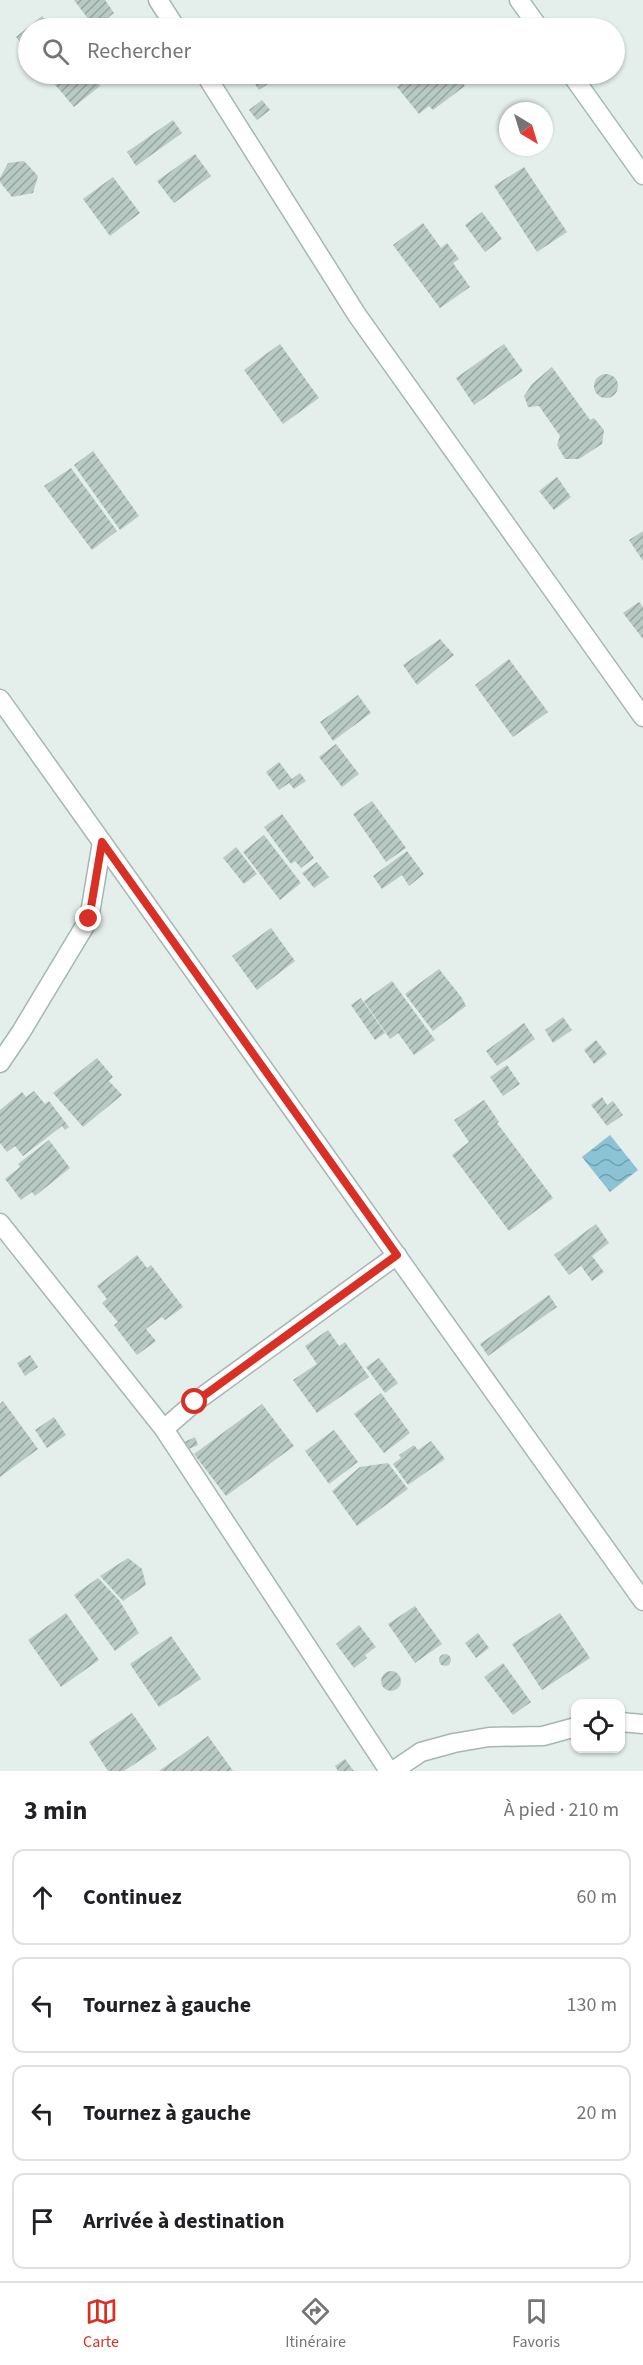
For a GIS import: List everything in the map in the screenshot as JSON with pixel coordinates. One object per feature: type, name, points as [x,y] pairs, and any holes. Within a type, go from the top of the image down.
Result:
[{"type":"street","points":[[158,0],[170,18]]},
{"type":"street","points":[[519,0],[532,18]]},
{"type":"street","points":[[211,84],[357,315],[643,717]]},
{"type":"street","points":[[578,84],[643,175]]},
{"type":"street","points":[[0,699],[643,1601]]},
{"type":"street","points":[[0,1063],[89,919],[102,842]]},
{"type":"street","points":[[0,1223],[164,1429],[391,1771],[421,1752],[454,1743],[489,1737],[543,1736],[571,1728]]},
{"type":"street","points":[[164,1429],[195,1402],[397,1255]]},
{"type":"street","points":[[625,1722],[643,1724]]},
{"type":"water","points":[[610,1135],[638,1170],[610,1192],[582,1157]]},
{"type":"building","points":[[74,0],[105,0],[114,13],[108,18],[88,18]]},
{"type":"building","points":[[54,84],[98,84],[100,86],[74,107]]},
{"type":"building","points":[[255,84],[268,84],[259,90]]},
{"type":"building","points":[[402,84],[463,84],[465,86],[433,110],[429,106],[419,114],[397,87]]},
{"type":"building","points":[[262,100],[270,110],[257,120],[249,110]]},
{"type":"building","points":[[173,120],[182,133],[136,166],[127,152]]},
{"type":"building","points":[[195,154],[211,176],[174,203],[157,181]]},
{"type":"building","points":[[24,161],[38,176],[33,193],[12,197],[0,182],[0,178],[8,163]]},
{"type":"building","points":[[524,167],[567,232],[537,252],[494,186]]},
{"type":"building","points":[[113,177],[140,213],[110,236],[83,199]]},
{"type":"building","points":[[482,212],[502,239],[485,252],[465,225]]},
{"type":"building","points":[[423,223],[441,248],[447,243],[459,259],[453,263],[470,287],[440,308],[393,245]]},
{"type":"building","points":[[280,344],[319,398],[283,424],[244,370]]},
{"type":"building","points":[[504,344],[523,371],[474,405],[456,378]]},
{"type":"building","points":[[552,367],[590,420],[594,418],[604,430],[602,444],[579,459],[565,459],[557,445],[560,436],[539,406],[528,407],[524,396],[532,384]]},
{"type":"building","points":[[606,374],[611,375],[617,381],[617,391],[611,397],[606,398],[601,397],[595,391],[594,386],[595,381],[601,375]]},
{"type":"building","points":[[93,451],[139,516],[120,530],[74,465]]},
{"type":"building","points":[[71,468],[117,531],[92,550],[44,486]]},
{"type":"building","points":[[557,477],[571,497],[554,510],[539,491]]},
{"type":"building","points":[[643,531],[643,561],[629,540]]},
{"type":"building","points":[[639,602],[643,607],[643,639],[623,613]]},
{"type":"building","points":[[440,639],[454,655],[417,685],[403,665]]},
{"type":"building","points":[[509,659],[548,712],[513,737],[475,685]]},
{"type":"building","points":[[358,695],[371,713],[333,741],[320,722]]},
{"type":"building","points":[[336,744],[359,774],[342,787],[319,757]]},
{"type":"building","points":[[279,762],[292,779],[300,773],[306,781],[294,789],[289,783],[279,790],[266,772]]},
{"type":"building","points":[[372,801],[406,848],[386,862],[353,814]]},
{"type":"building","points":[[282,814],[314,858],[301,868],[295,861],[291,864],[264,827]]},
{"type":"building","points":[[264,835],[301,883],[280,900],[243,852]]},
{"type":"building","points":[[236,847],[257,874],[244,884],[223,858]]},
{"type":"building","points":[[407,851],[424,874],[409,886],[402,875],[382,889],[373,876]]},
{"type":"building","points":[[317,862],[329,877],[314,888],[302,873]]},
{"type":"building","points":[[271,928],[295,961],[257,990],[232,956]]},
{"type":"building","points":[[439,969],[466,1006],[433,1031],[405,994]]},
{"type":"building","points":[[392,981],[435,1040],[414,1055],[398,1033],[390,1039],[364,1001]]},
{"type":"building","points":[[361,998],[385,1033],[375,1040],[351,1005]]},
{"type":"building","points":[[563,1017],[572,1030],[553,1043],[545,1030]]},
{"type":"building","points":[[524,1023],[535,1039],[497,1066],[486,1051]]},
{"type":"building","points":[[596,1040],[607,1054],[594,1064],[584,1050]]},
{"type":"building","points":[[97,1058],[113,1077],[109,1081],[122,1095],[83,1127],[53,1093]]},
{"type":"building","points":[[507,1065],[520,1084],[503,1096],[490,1077]]},
{"type":"building","points":[[34,1091],[45,1104],[49,1101],[69,1127],[65,1130],[62,1126],[23,1156],[15,1146],[7,1152],[0,1143],[0,1110],[22,1092],[26,1097]]},
{"type":"building","points":[[602,1097],[607,1105],[613,1101],[623,1115],[607,1126],[591,1105]]},
{"type":"building","points":[[484,1100],[499,1122],[497,1123],[553,1198],[509,1231],[452,1155],[469,1142],[454,1120]]},
{"type":"building","points":[[49,1140],[70,1168],[35,1196],[32,1192],[21,1200],[5,1179],[20,1167],[18,1164]]},
{"type":"building","points":[[596,1224],[609,1243],[592,1256],[604,1272],[592,1281],[581,1266],[569,1275],[554,1255]]},
{"type":"building","points":[[137,1255],[147,1268],[151,1265],[183,1307],[165,1320],[162,1317],[146,1329],[156,1341],[137,1355],[114,1325],[118,1322],[102,1303],[107,1299],[97,1286]]},
{"type":"building","points":[[549,1295],[557,1307],[488,1356],[480,1344]]},
{"type":"building","points":[[328,1330],[339,1346],[345,1342],[369,1377],[317,1413],[293,1380],[317,1364],[305,1346]]},
{"type":"building","points":[[30,1355],[38,1367],[25,1376],[17,1363]]},
{"type":"building","points":[[379,1358],[398,1383],[385,1393],[366,1367]]},
{"type":"building","points":[[381,1393],[410,1433],[384,1453],[354,1414]]},
{"type":"building","points":[[3,1401],[38,1449],[0,1477],[0,1404]]},
{"type":"building","points":[[262,1404],[294,1446],[226,1496],[194,1454]]},
{"type":"building","points":[[54,1417],[66,1435],[47,1448],[35,1430]]},
{"type":"building","points":[[334,1430],[358,1462],[329,1484],[305,1451]]},
{"type":"building","points":[[195,1437],[198,1445],[184,1451],[180,1444]]},
{"type":"building","points":[[431,1441],[445,1459],[408,1485],[393,1464],[401,1458],[399,1455],[414,1445],[418,1450]]},
{"type":"building","points":[[388,1463],[408,1489],[357,1526],[332,1491],[360,1467]]},
{"type":"building","points":[[128,1558],[142,1569],[146,1585],[123,1601],[100,1576]]},
{"type":"building","points":[[98,1578],[119,1600],[139,1633],[115,1651],[74,1595]]},
{"type":"building","points":[[415,1606],[442,1644],[415,1663],[388,1624]]},
{"type":"building","points":[[66,1613],[99,1660],[61,1687],[28,1640]]},
{"type":"building","points":[[560,1613],[590,1658],[542,1690],[512,1644]]},
{"type":"building","points":[[359,1625],[376,1647],[365,1655],[367,1658],[354,1668],[336,1644]]},
{"type":"building","points":[[478,1633],[489,1648],[476,1658],[465,1643]]},
{"type":"building","points":[[171,1636],[201,1679],[159,1707],[130,1664]]},
{"type":"building","points":[[447,1654],[451,1660],[447,1666],[443,1666],[439,1658]]},
{"type":"building","points":[[503,1663],[531,1702],[513,1715],[484,1677]]},
{"type":"building","points":[[391,1671],[398,1674],[401,1681],[398,1688],[391,1691],[384,1688],[381,1681],[384,1674]]},
{"type":"building","points":[[132,1713],[157,1749],[124,1771],[108,1771],[89,1742]]},
{"type":"building","points":[[208,1736],[233,1771],[159,1771]]},
{"type":"building","points":[[345,1759],[354,1771],[338,1771],[335,1766]]},
{"type":"route","points":[[89,919],[102,842],[397,1255],[195,1402]]}]
